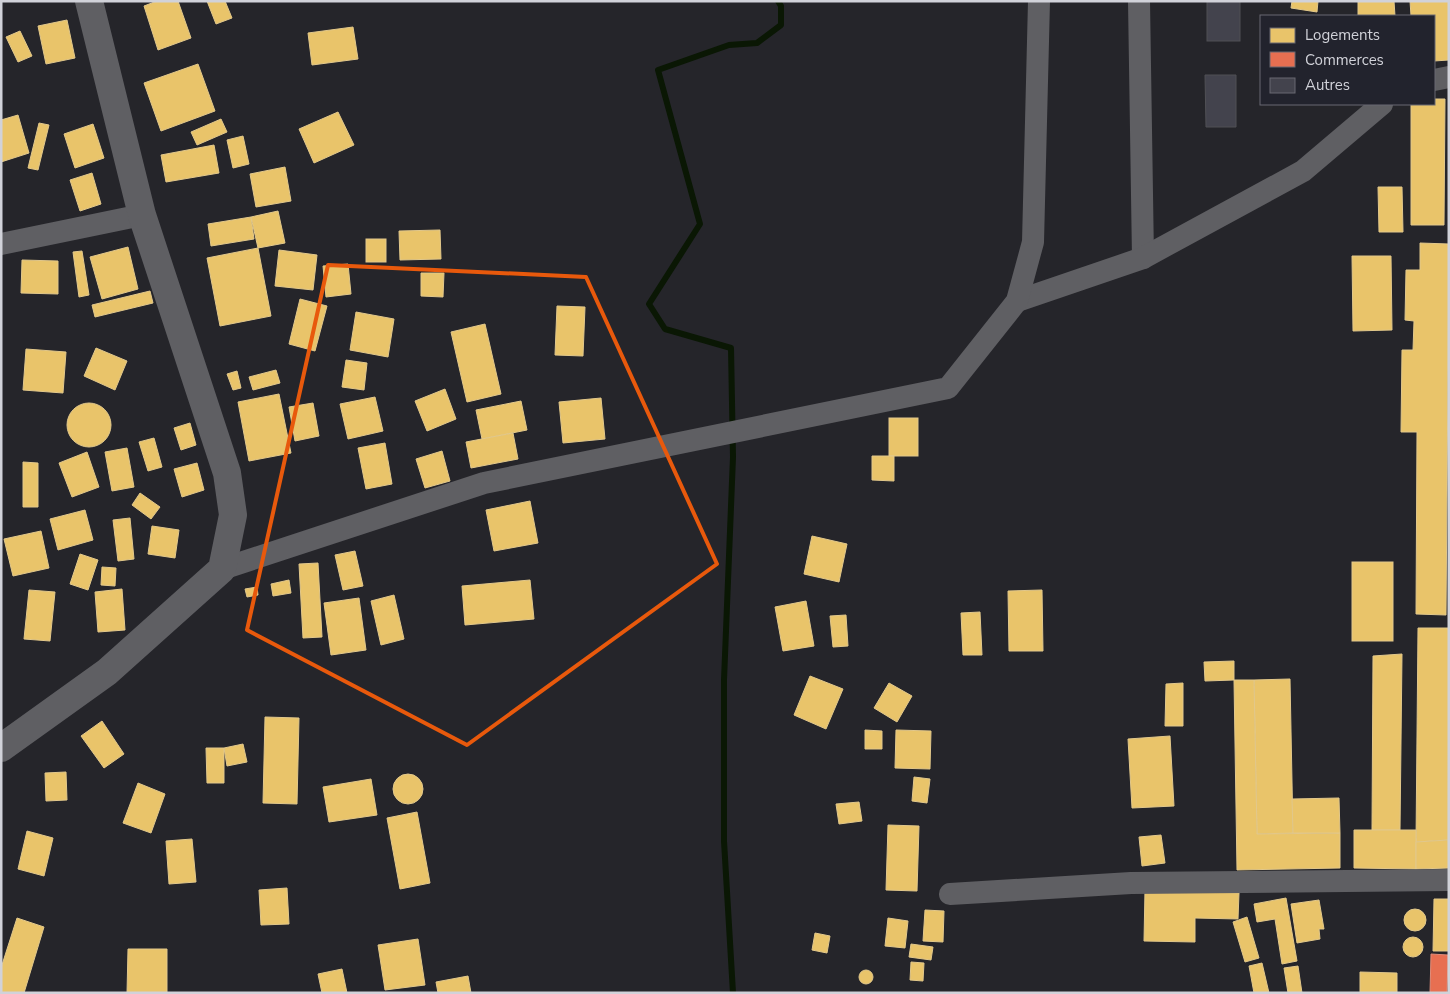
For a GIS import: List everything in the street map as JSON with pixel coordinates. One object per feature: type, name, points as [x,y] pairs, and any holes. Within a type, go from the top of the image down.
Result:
[{"type":"street","points":[[89,1],[142,214],[228,472],[233,515],[222,569]]},
{"type":"street","points":[[2,751],[108,672],[222,569],[484,483],[948,388],[1017,301],[1032,242],[1039,1]]},
{"type":"street","points":[[1139,1],[1143,258]]},
{"type":"street","points":[[1435,80],[1449,77]]},
{"type":"street","points":[[1017,301],[1143,258],[1303,171],[1381,105]]},
{"type":"street","points":[[1,244],[142,214]]},
{"type":"street","points":[[950,894],[1131,883],[1449,880]]},
{"type":"highlighted area","points":[[328,265],[586,277],[717,564],[467,745],[247,630]]},
{"type":"building: Logements","points":[[157,1],[178,1],[191,38],[158,50],[144,6]]},
{"type":"building: Logements","points":[[207,1],[225,1],[232,18],[216,24]]},
{"type":"building: Logements","points":[[1292,1],[1318,1],[1317,12],[1291,8]]},
{"type":"building: Logements","points":[[1358,1],[1394,1],[1395,15],[1358,15]]},
{"type":"building: Logements","points":[[1410,1],[1449,1],[1449,60],[1435,61],[1435,15],[1411,15]]},
{"type":"building: Logements","points":[[67,20],[75,58],[46,64],[38,26]]},
{"type":"building: Logements","points":[[353,27],[358,59],[312,65],[308,33]]},
{"type":"building: Logements","points":[[20,31],[32,56],[18,62],[6,37]]},
{"type":"building: Logements","points":[[198,64],[215,111],[161,131],[144,83]]},
{"type":"building: Logements","points":[[1435,99],[1445,99],[1444,225],[1411,225],[1411,105],[1435,105]]},
{"type":"building: Logements","points":[[338,112],[354,145],[314,163],[299,129]]},
{"type":"building: Logements","points":[[18,115],[29,153],[1,162],[1,120]]},
{"type":"building: Logements","points":[[221,119],[227,132],[197,145],[191,132]]},
{"type":"building: Logements","points":[[39,123],[49,125],[38,170],[28,168]]},
{"type":"building: Logements","points":[[93,124],[104,158],[75,168],[64,134]]},
{"type":"building: Logements","points":[[243,136],[249,164],[233,168],[227,140]]},
{"type":"building: Logements","points":[[214,145],[219,173],[166,182],[161,155]]},
{"type":"building: Logements","points":[[285,167],[291,201],[256,207],[250,174]]},
{"type":"building: Logements","points":[[92,173],[101,204],[80,211],[70,180]]},
{"type":"building: Logements","points":[[1378,187],[1402,187],[1403,232],[1379,232]]},
{"type":"building: Logements","points":[[278,211],[285,243],[258,248],[251,217]]},
{"type":"building: Logements","points":[[251,217],[254,239],[211,246],[208,224]]},
{"type":"building: Logements","points":[[440,230],[441,259],[400,260],[399,231]]},
{"type":"building: Logements","points":[[366,239],[386,239],[386,262],[366,262]]},
{"type":"building: Logements","points":[[1420,243],[1449,244],[1446,615],[1416,614],[1417,432],[1401,432],[1402,350],[1413,350],[1414,321],[1405,320],[1406,270],[1420,270]]},
{"type":"building: Logements","points":[[128,247],[138,289],[102,299],[90,257]]},
{"type":"building: Logements","points":[[258,248],[271,316],[220,326],[207,258]]},
{"type":"building: Logements","points":[[279,250],[317,255],[313,290],[275,286]]},
{"type":"building: Logements","points":[[82,251],[89,295],[79,297],[73,252]]},
{"type":"building: Logements","points":[[1352,256],[1391,256],[1392,330],[1353,331]]},
{"type":"building: Logements","points":[[22,260],[58,261],[58,294],[21,293]]},
{"type":"building: Logements","points":[[348,264],[351,294],[326,297],[323,266]]},
{"type":"building: Logements","points":[[421,273],[444,273],[443,297],[421,296]]},
{"type":"building: Logements","points":[[150,291],[153,303],[95,317],[92,305]]},
{"type":"building: Logements","points":[[300,299],[327,306],[315,351],[289,344]]},
{"type":"building: Logements","points":[[557,306],[585,307],[583,356],[555,355]]},
{"type":"building: Logements","points":[[356,312],[394,319],[388,357],[350,350]]},
{"type":"building: Logements","points":[[485,324],[501,394],[467,402],[451,332]]},
{"type":"building: Logements","points":[[96,348],[127,361],[115,390],[84,376]]},
{"type":"building: Logements","points":[[26,349],[66,352],[63,393],[23,390]]},
{"type":"building: Logements","points":[[346,360],[367,363],[364,390],[342,387]]},
{"type":"building: Logements","points":[[276,370],[280,383],[253,390],[249,377]]},
{"type":"building: Logements","points":[[237,371],[241,388],[233,390],[227,374]]},
{"type":"building: Logements","points":[[445,389],[456,419],[427,431],[415,401]]},
{"type":"building: Logements","points":[[279,394],[291,453],[249,461],[238,402]]},
{"type":"building: Logements","points":[[375,397],[383,431],[348,439],[340,404]]},
{"type":"building: Logements","points":[[601,398],[605,439],[563,443],[559,402]]},
{"type":"building: Logements","points":[[521,401],[527,430],[482,439],[476,410]]},
{"type":"building: Logements","points":[[89,403],[101,407],[107,413],[111,425],[107,437],[101,443],[89,447],[77,443],[71,437],[67,425],[71,413],[77,407]]},
{"type":"building: Logements","points":[[313,403],[319,436],[295,441],[289,407]]},
{"type":"building: Logements","points":[[889,418],[918,418],[918,456],[889,456]]},
{"type":"building: Logements","points":[[190,423],[196,445],[181,450],[174,428]]},
{"type":"building: Logements","points":[[513,433],[518,459],[471,468],[466,442]]},
{"type":"building: Logements","points":[[154,438],[162,467],[148,471],[139,442]]},
{"type":"building: Logements","points":[[385,443],[392,484],[366,489],[358,448]]},
{"type":"building: Logements","points":[[127,448],[134,487],[112,491],[105,452]]},
{"type":"building: Logements","points":[[442,451],[450,481],[425,488],[416,459]]},
{"type":"building: Logements","points":[[87,452],[99,487],[72,497],[59,463]]},
{"type":"building: Logements","points":[[872,456],[894,456],[894,481],[872,480]]},
{"type":"building: Logements","points":[[23,462],[38,463],[38,507],[23,507]]},
{"type":"building: Logements","points":[[197,463],[204,490],[182,497],[174,469]]},
{"type":"building: Logements","points":[[140,493],[160,507],[151,519],[132,505]]},
{"type":"building: Logements","points":[[530,501],[538,543],[494,551],[486,510]]},
{"type":"building: Logements","points":[[85,510],[93,540],[58,550],[50,519]]},
{"type":"building: Logements","points":[[130,518],[134,559],[118,561],[113,520]]},
{"type":"building: Logements","points":[[152,526],[179,530],[175,558],[148,554]]},
{"type":"building: Logements","points":[[41,531],[49,568],[13,576],[4,539]]},
{"type":"building: Logements","points":[[812,536],[847,544],[839,582],[804,574]]},
{"type":"building: Logements","points":[[355,551],[363,586],[343,590],[335,555]]},
{"type":"building: Logements","points":[[80,554],[98,560],[88,590],[70,584]]},
{"type":"building: Logements","points":[[1352,562],[1393,562],[1393,641],[1352,641]]},
{"type":"building: Logements","points":[[318,563],[322,637],[303,638],[299,564]]},
{"type":"building: Logements","points":[[102,567],[116,568],[115,586],[101,585]]},
{"type":"building: Logements","points":[[289,580],[291,593],[273,596],[271,584]]},
{"type":"building: Logements","points":[[530,580],[534,619],[465,625],[462,586]]},
{"type":"building: Logements","points":[[257,587],[258,595],[247,597],[245,589]]},
{"type":"building: Logements","points":[[122,589],[125,630],[98,632],[95,592]]},
{"type":"building: Logements","points":[[29,590],[55,592],[50,641],[24,639]]},
{"type":"building: Logements","points":[[1042,590],[1043,651],[1009,651],[1008,591]]},
{"type":"building: Logements","points":[[394,595],[404,639],[381,645],[371,601]]},
{"type":"building: Logements","points":[[359,598],[366,650],[331,655],[324,603]]},
{"type":"building: Logements","points":[[806,601],[814,646],[783,651],[775,607]]},
{"type":"building: Logements","points":[[980,612],[982,655],[963,655],[961,613]]},
{"type":"building: Logements","points":[[846,615],[848,646],[833,647],[830,616]]},
{"type":"building: Logements","points":[[1418,628],[1449,628],[1448,840],[1416,842]]},
{"type":"building: Logements","points":[[1402,654],[1400,830],[1372,830],[1373,656]]},
{"type":"building: Logements","points":[[1234,661],[1234,680],[1205,681],[1204,662]]},
{"type":"building: Logements","points":[[810,676],[843,689],[826,729],[794,715]]},
{"type":"building: Logements","points":[[1290,679],[1293,833],[1257,834],[1254,680]]},
{"type":"building: Logements","points":[[1234,680],[1254,680],[1257,834],[1340,833],[1340,868],[1237,870]]},
{"type":"building: Logements","points":[[889,683],[912,696],[897,722],[874,708]]},
{"type":"building: Logements","points":[[1183,683],[1183,726],[1165,726],[1166,684]]},
{"type":"building: Logements","points":[[265,717],[299,718],[297,804],[263,803]]},
{"type":"building: Logements","points":[[102,721],[124,754],[104,768],[81,736]]},
{"type":"building: Logements","points":[[865,730],[882,731],[882,749],[865,749]]},
{"type":"building: Logements","points":[[896,730],[931,731],[930,769],[895,768]]},
{"type":"building: Logements","points":[[1170,736],[1174,806],[1132,808],[1128,739]]},
{"type":"building: Logements","points":[[243,744],[247,762],[227,766],[224,748]]},
{"type":"building: Logements","points":[[206,748],[224,748],[224,783],[207,783]]},
{"type":"building: Logements","points":[[66,772],[67,800],[46,801],[45,773]]},
{"type":"building: Logements","points":[[408,774],[419,778],[423,789],[419,800],[408,804],[397,800],[393,789],[397,778]]},
{"type":"building: Logements","points":[[914,777],[930,779],[927,803],[912,801]]},
{"type":"building: Logements","points":[[371,779],[377,815],[329,822],[323,787]]},
{"type":"building: Logements","points":[[138,783],[165,794],[151,833],[123,823]]},
{"type":"building: Logements","points":[[1339,798],[1340,833],[1293,833],[1292,799]]},
{"type":"building: Logements","points":[[859,802],[862,821],[839,824],[836,804]]},
{"type":"building: Logements","points":[[417,812],[430,883],[400,889],[387,818]]},
{"type":"building: Logements","points":[[888,825],[919,826],[917,891],[886,890]]},
{"type":"building: Logements","points":[[1354,830],[1416,830],[1416,869],[1354,868]]},
{"type":"building: Logements","points":[[27,831],[53,838],[44,876],[18,869]]},
{"type":"building: Logements","points":[[1161,835],[1165,863],[1142,866],[1139,837]]},
{"type":"building: Logements","points":[[192,839],[196,882],[169,884],[166,841]]},
{"type":"building: Logements","points":[[1448,840],[1449,868],[1416,869],[1416,842]]},
{"type":"building: Logements","points":[[287,888],[289,924],[261,925],[259,890]]},
{"type":"building: Logements","points":[[1145,890],[1239,893],[1238,919],[1195,918],[1195,942],[1144,941]]},
{"type":"building: Logements","points":[[1286,898],[1297,961],[1282,964],[1275,919],[1257,922],[1254,904]]},
{"type":"building: Logements","points":[[1434,899],[1449,899],[1449,951],[1433,951]]},
{"type":"building: Logements","points":[[1319,900],[1324,929],[1319,929],[1320,939],[1297,943],[1291,904]]},
{"type":"building: Logements","points":[[1415,909],[1425,916],[1426,920],[1419,930],[1415,931],[1405,924],[1404,920],[1411,910]]},
{"type":"building: Logements","points":[[925,910],[944,911],[943,942],[923,941]]},
{"type":"building: Logements","points":[[1247,917],[1259,958],[1245,962],[1233,922]]},
{"type":"building: Logements","points":[[17,918],[44,927],[24,993],[1,993],[1,968]]},
{"type":"building: Logements","points":[[888,918],[908,921],[905,948],[885,946]]},
{"type":"building: Logements","points":[[815,933],[830,936],[827,953],[812,950]]},
{"type":"building: Logements","points":[[1409,937],[1417,937],[1423,943],[1423,951],[1417,957],[1409,957],[1403,951],[1403,943]]},
{"type":"building: Logements","points":[[418,939],[425,985],[385,990],[378,945]]},
{"type":"building: Logements","points":[[911,944],[933,947],[931,960],[909,957]]},
{"type":"building: Logements","points":[[128,949],[167,949],[167,993],[127,993]]},
{"type":"building: Logements","points":[[911,962],[924,963],[923,981],[910,980]]},
{"type":"building: Logements","points":[[1262,963],[1269,993],[1254,993],[1249,966]]},
{"type":"building: Logements","points":[[1298,966],[1302,993],[1288,993],[1284,968]]},
{"type":"building: Logements","points":[[342,969],[347,993],[322,993],[318,974]]},
{"type":"building: Logements","points":[[866,970],[871,972],[873,977],[871,982],[866,984],[861,982],[859,977],[861,972]]},
{"type":"building: Logements","points":[[1360,972],[1397,973],[1397,993],[1360,993]]},
{"type":"building: Logements","points":[[468,976],[471,993],[438,993],[436,982]]},
{"type":"building: Commerces","points":[[1431,954],[1448,955],[1447,993],[1430,993]]},
{"type":"building: Autres","points":[[1207,1],[1240,1],[1240,41],[1207,41]]},
{"type":"building: Autres","points":[[1205,75],[1236,75],[1236,127],[1206,127]]},
{"type":"waterway","points":[[733,993],[724,841],[724,680],[733,457],[731,348],[665,329],[649,304],[700,224],[658,70],[729,45],[757,43],[781,25],[781,6],[778,1]]}]
